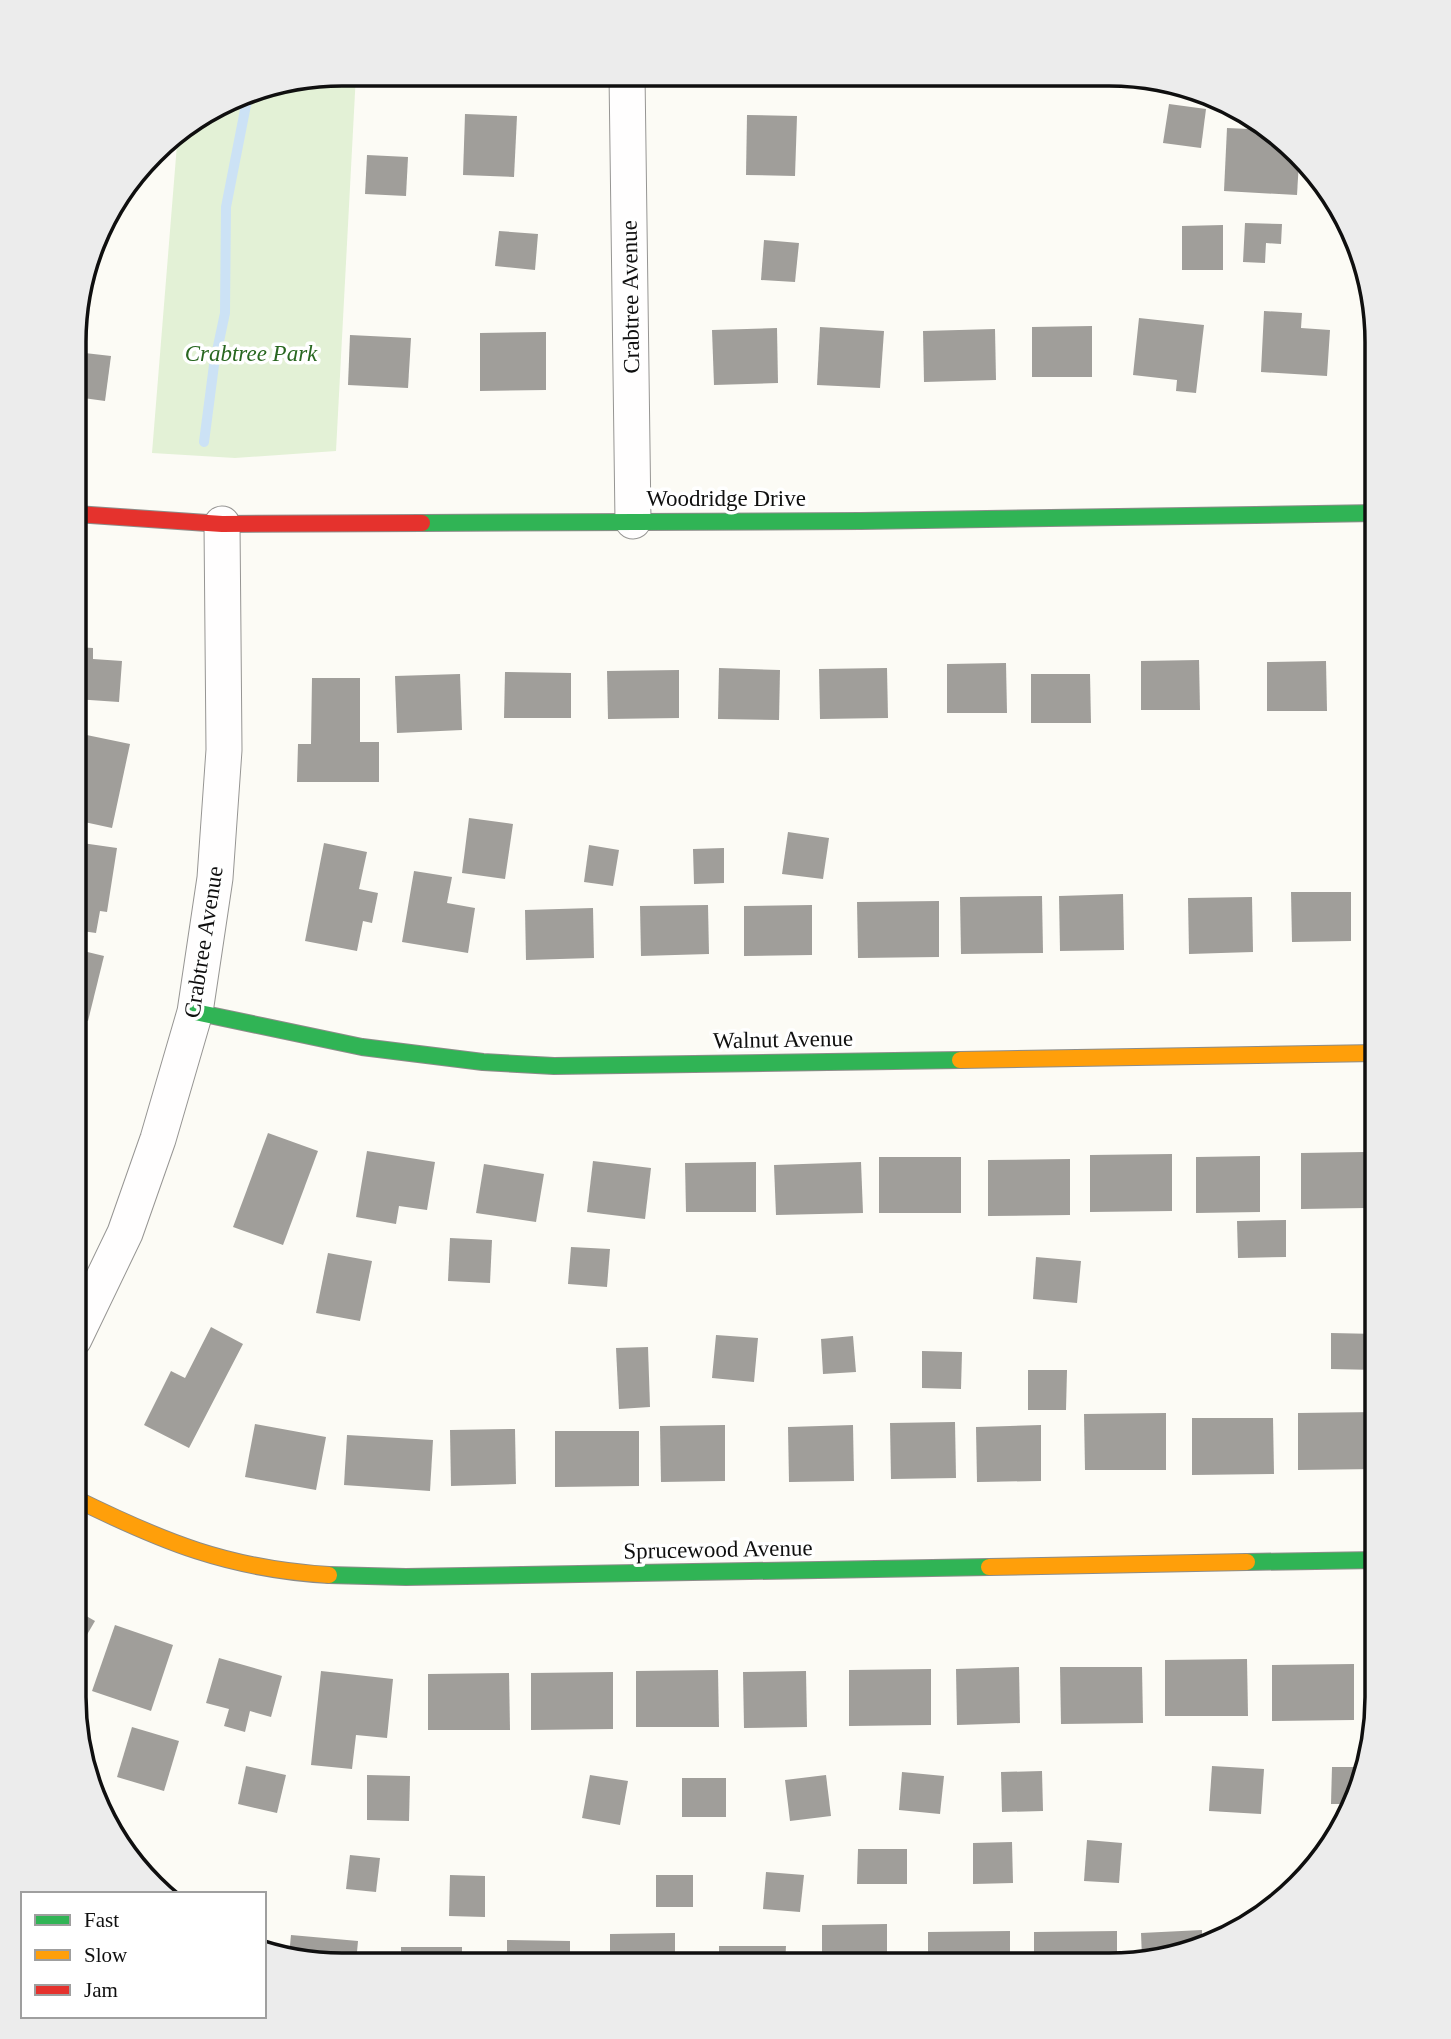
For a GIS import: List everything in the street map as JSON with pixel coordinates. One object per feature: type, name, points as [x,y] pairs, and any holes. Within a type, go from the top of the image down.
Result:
[{"type":"street","name":"Crabtree Avenue","points":[[627,86],[633,521]]},
{"type":"street","name":"Woodridge Drive","points":[[86,515],[222,524],[861,521],[1365,513]]},
{"type":"street","name":"Crabtree Avenue","points":[[86,1314],[125,1233],[158,1139],[195,1012],[215,878],[224,750],[222,524]]},
{"type":"street","name":"Walnut Avenue","points":[[195,1012],[362,1046],[483,1062],[554,1066],[1365,1053]]},
{"type":"street","name":"Sprucewood Avenue","points":[[86,1504],[138,1530],[199,1553],[254,1567],[317,1576],[433,1577],[1365,1560]]},
{"type":"green space","name":"Crabtree Park","points":[[355,86],[336,451],[235,458],[152,453],[177,146],[214,120],[259,99],[308,88]]},
{"type":"building","points":[[1169,104],[1206,109],[1201,148],[1163,143]]},
{"type":"building","points":[[465,114],[517,116],[514,177],[463,175]]},
{"type":"building","points":[[747,115],[797,116],[795,176],[746,175]]},
{"type":"building","points":[[1227,128],[1252,129],[1298,170],[1297,195],[1224,191]]},
{"type":"building","points":[[367,155],[408,157],[406,196],[365,194]]},
{"type":"building","points":[[1245,223],[1282,224],[1281,244],[1266,243],[1265,263],[1243,262]]},
{"type":"building","points":[[1223,225],[1223,270],[1182,270],[1182,226]]},
{"type":"building","points":[[499,231],[538,234],[535,270],[495,266]]},
{"type":"building","points":[[764,240],[799,243],[795,282],[761,280]]},
{"type":"building","points":[[1264,311],[1302,313],[1301,328],[1330,330],[1327,376],[1261,372]]},
{"type":"building","points":[[1139,318],[1204,325],[1196,393],[1176,391],[1177,380],[1133,375]]},
{"type":"building","points":[[1092,326],[1092,377],[1032,377],[1032,327]]},
{"type":"building","points":[[820,327],[884,331],[880,388],[817,385]]},
{"type":"building","points":[[777,328],[778,383],[714,385],[712,330]]},
{"type":"building","points":[[995,329],[996,380],[924,382],[923,331]]},
{"type":"building","points":[[546,332],[546,390],[480,391],[480,333]]},
{"type":"building","points":[[350,335],[411,338],[408,388],[348,385]]},
{"type":"building","points":[[86,353],[111,356],[105,401],[86,398]]},
{"type":"building","points":[[86,648],[93,648],[93,659],[122,661],[119,702],[86,700]]},
{"type":"building","points":[[1199,660],[1200,710],[1141,710],[1141,661]]},
{"type":"building","points":[[1326,661],[1327,711],[1267,711],[1267,662]]},
{"type":"building","points":[[1006,663],[1007,713],[947,713],[947,664]]},
{"type":"building","points":[[719,668],[780,670],[779,720],[718,719]]},
{"type":"building","points":[[887,668],[888,718],[820,719],[819,669]]},
{"type":"building","points":[[679,670],[679,718],[608,719],[607,671]]},
{"type":"building","points":[[505,672],[571,673],[571,718],[504,718]]},
{"type":"building","points":[[460,674],[462,730],[397,733],[395,676]]},
{"type":"building","points":[[1031,674],[1090,674],[1091,723],[1031,723]]},
{"type":"building","points":[[312,678],[360,678],[360,742],[379,742],[379,782],[297,782],[298,744],[311,744]]},
{"type":"building","points":[[86,735],[130,744],[112,828],[86,822]]},
{"type":"building","points":[[469,818],[513,824],[505,879],[462,873]]},
{"type":"building","points":[[788,832],[829,838],[823,879],[782,874]]},
{"type":"building","points":[[324,843],[367,852],[359,889],[378,893],[372,923],[363,921],[357,951],[305,941]]},
{"type":"building","points":[[86,844],[117,848],[107,912],[100,911],[96,933],[86,932]]},
{"type":"building","points":[[589,845],[619,850],[613,886],[584,882]]},
{"type":"building","points":[[724,848],[724,883],[694,884],[693,849]]},
{"type":"building","points":[[414,871],[452,877],[447,903],[475,908],[468,953],[402,942]]},
{"type":"building","points":[[1291,892],[1351,892],[1351,941],[1292,942]]},
{"type":"building","points":[[1123,894],[1124,950],[1060,951],[1059,896]]},
{"type":"building","points":[[1042,896],[1043,953],[961,954],[960,897]]},
{"type":"building","points":[[1252,897],[1253,952],[1189,954],[1188,898]]},
{"type":"building","points":[[939,901],[939,957],[858,958],[857,902]]},
{"type":"building","points":[[708,905],[709,954],[641,956],[640,906]]},
{"type":"building","points":[[812,905],[812,955],[744,956],[744,906]]},
{"type":"building","points":[[593,908],[594,958],[526,960],[525,910]]},
{"type":"building","points":[[86,952],[104,956],[86,1021]]},
{"type":"building","points":[[268,1133],[318,1151],[283,1245],[233,1227]]},
{"type":"building","points":[[367,1151],[435,1162],[427,1210],[399,1206],[396,1224],[356,1217]]},
{"type":"building","points":[[1365,1152],[1365,1208],[1301,1209],[1301,1153]]},
{"type":"building","points":[[1172,1154],[1172,1211],[1090,1212],[1090,1155]]},
{"type":"building","points":[[1260,1156],[1260,1212],[1196,1213],[1196,1157]]},
{"type":"building","points":[[879,1157],[961,1157],[961,1213],[879,1213]]},
{"type":"building","points":[[1070,1159],[1070,1215],[988,1216],[988,1160]]},
{"type":"building","points":[[593,1161],[651,1168],[645,1219],[587,1212]]},
{"type":"building","points":[[756,1162],[756,1212],[686,1212],[685,1163]]},
{"type":"building","points":[[861,1162],[863,1213],[776,1215],[774,1165]]},
{"type":"building","points":[[484,1164],[544,1174],[536,1222],[476,1213]]},
{"type":"building","points":[[1286,1220],[1286,1257],[1238,1258],[1237,1221]]},
{"type":"building","points":[[450,1238],[492,1240],[490,1283],[448,1281]]},
{"type":"building","points":[[571,1247],[610,1249],[607,1287],[568,1284]]},
{"type":"building","points":[[328,1253],[372,1261],[360,1321],[316,1313]]},
{"type":"building","points":[[1036,1257],[1081,1261],[1077,1303],[1033,1299]]},
{"type":"building","points":[[211,1327],[243,1344],[189,1448],[144,1425],[171,1371],[185,1378]]},
{"type":"building","points":[[1331,1333],[1365,1334],[1365,1370],[1331,1369]]},
{"type":"building","points":[[716,1335],[758,1338],[754,1382],[712,1378]]},
{"type":"building","points":[[853,1336],[856,1372],[823,1374],[821,1339]]},
{"type":"building","points":[[648,1347],[650,1407],[619,1409],[616,1348]]},
{"type":"building","points":[[922,1351],[962,1352],[961,1389],[922,1388]]},
{"type":"building","points":[[1028,1370],[1067,1370],[1066,1410],[1028,1410]]},
{"type":"building","points":[[1365,1412],[1365,1469],[1298,1470],[1298,1413]]},
{"type":"building","points":[[1166,1413],[1166,1470],[1085,1470],[1084,1414]]},
{"type":"building","points":[[1192,1418],[1273,1418],[1274,1474],[1192,1475]]},
{"type":"building","points":[[955,1422],[956,1478],[891,1479],[890,1423]]},
{"type":"building","points":[[255,1424],[326,1437],[316,1490],[245,1477]]},
{"type":"building","points":[[725,1425],[725,1481],[661,1482],[660,1426]]},
{"type":"building","points":[[853,1425],[854,1481],[789,1482],[788,1427]]},
{"type":"building","points":[[1041,1425],[1041,1481],[977,1482],[976,1427]]},
{"type":"building","points":[[515,1429],[516,1484],[451,1486],[450,1430]]},
{"type":"building","points":[[555,1431],[639,1431],[639,1486],[555,1487]]},
{"type":"building","points":[[347,1435],[433,1440],[430,1491],[344,1485]]},
{"type":"building","points":[[86,1616],[95,1621],[86,1636]]},
{"type":"building","points":[[115,1625],[173,1645],[151,1711],[92,1691]]},
{"type":"building","points":[[219,1658],[282,1676],[271,1717],[250,1711],[245,1732],[224,1726],[229,1709],[206,1703]]},
{"type":"building","points":[[1247,1659],[1248,1716],[1165,1716],[1165,1660]]},
{"type":"building","points":[[1354,1664],[1354,1720],[1272,1721],[1272,1665]]},
{"type":"building","points":[[1019,1667],[1020,1723],[957,1725],[956,1669]]},
{"type":"building","points":[[1060,1667],[1142,1667],[1143,1723],[1061,1724]]},
{"type":"building","points":[[931,1669],[931,1725],[849,1726],[849,1670]]},
{"type":"building","points":[[718,1670],[719,1727],[636,1727],[636,1671]]},
{"type":"building","points":[[321,1671],[393,1679],[387,1738],[356,1735],[352,1769],[311,1765]]},
{"type":"building","points":[[806,1671],[807,1727],[744,1728],[743,1672]]},
{"type":"building","points":[[613,1672],[613,1729],[531,1730],[531,1673]]},
{"type":"building","points":[[509,1673],[510,1730],[428,1730],[428,1674]]},
{"type":"building","points":[[132,1727],[179,1741],[164,1791],[117,1777]]},
{"type":"building","points":[[246,1766],[286,1775],[277,1813],[238,1804]]},
{"type":"building","points":[[1212,1766],[1264,1769],[1261,1814],[1209,1811]]},
{"type":"building","points":[[1332,1767],[1356,1767],[1342,1804],[1331,1804]]},
{"type":"building","points":[[1042,1771],[1043,1811],[1002,1812],[1001,1772]]},
{"type":"building","points":[[902,1772],[944,1776],[940,1814],[899,1810]]},
{"type":"building","points":[[367,1775],[410,1776],[409,1821],[367,1820]]},
{"type":"building","points":[[590,1775],[628,1781],[620,1825],[582,1818]]},
{"type":"building","points":[[826,1775],[831,1816],[790,1821],[785,1780]]},
{"type":"building","points":[[682,1778],[726,1778],[726,1817],[682,1817]]},
{"type":"building","points":[[1087,1840],[1122,1843],[1119,1883],[1084,1881]]},
{"type":"building","points":[[1012,1842],[1013,1883],[973,1884],[973,1843]]},
{"type":"building","points":[[858,1849],[907,1849],[907,1884],[857,1884]]},
{"type":"building","points":[[350,1855],[380,1858],[376,1892],[346,1889]]},
{"type":"building","points":[[766,1872],[804,1875],[800,1912],[763,1909]]},
{"type":"building","points":[[450,1875],[485,1876],[485,1917],[449,1916]]},
{"type":"building","points":[[656,1875],[693,1875],[693,1907],[656,1907]]},
{"type":"building","points":[[887,1924],[887,1953],[822,1953],[822,1925]]},
{"type":"building","points":[[1202,1930],[1202,1936],[1176,1945],[1142,1951],[1141,1933]]},
{"type":"building","points":[[1010,1931],[1010,1953],[928,1953],[928,1932]]},
{"type":"building","points":[[1117,1931],[1117,1953],[1034,1953],[1034,1932]]},
{"type":"building","points":[[675,1933],[675,1953],[610,1953],[610,1934]]},
{"type":"building","points":[[291,1935],[358,1941],[357,1953],[325,1953],[290,1948]]},
{"type":"building","points":[[507,1940],[570,1941],[570,1953],[507,1953]]},
{"type":"building","points":[[719,1946],[786,1946],[786,1953],[719,1953]]},
{"type":"building","points":[[401,1947],[462,1947],[462,1953],[401,1953]]},
{"type":"waterway","points":[[204,442],[214,365],[225,313],[226,207],[246,104]]},
{"type":"traffic: fast","points":[[422,523],[861,521],[1365,513]]},
{"type":"traffic: fast","points":[[195,1012],[362,1047],[483,1062],[554,1066],[960,1060]]},
{"type":"traffic: fast","points":[[1247,1562],[1365,1560]]},
{"type":"traffic: fast","points":[[329,1575],[406,1577],[989,1567]]},
{"type":"traffic: slow","points":[[960,1060],[1365,1053]]},
{"type":"traffic: slow","points":[[86,1504],[137,1528],[197,1551],[259,1567],[329,1575]]},
{"type":"traffic: slow","points":[[989,1567],[1247,1562]]},
{"type":"traffic: jam","points":[[86,515],[222,524],[422,523]]}]
